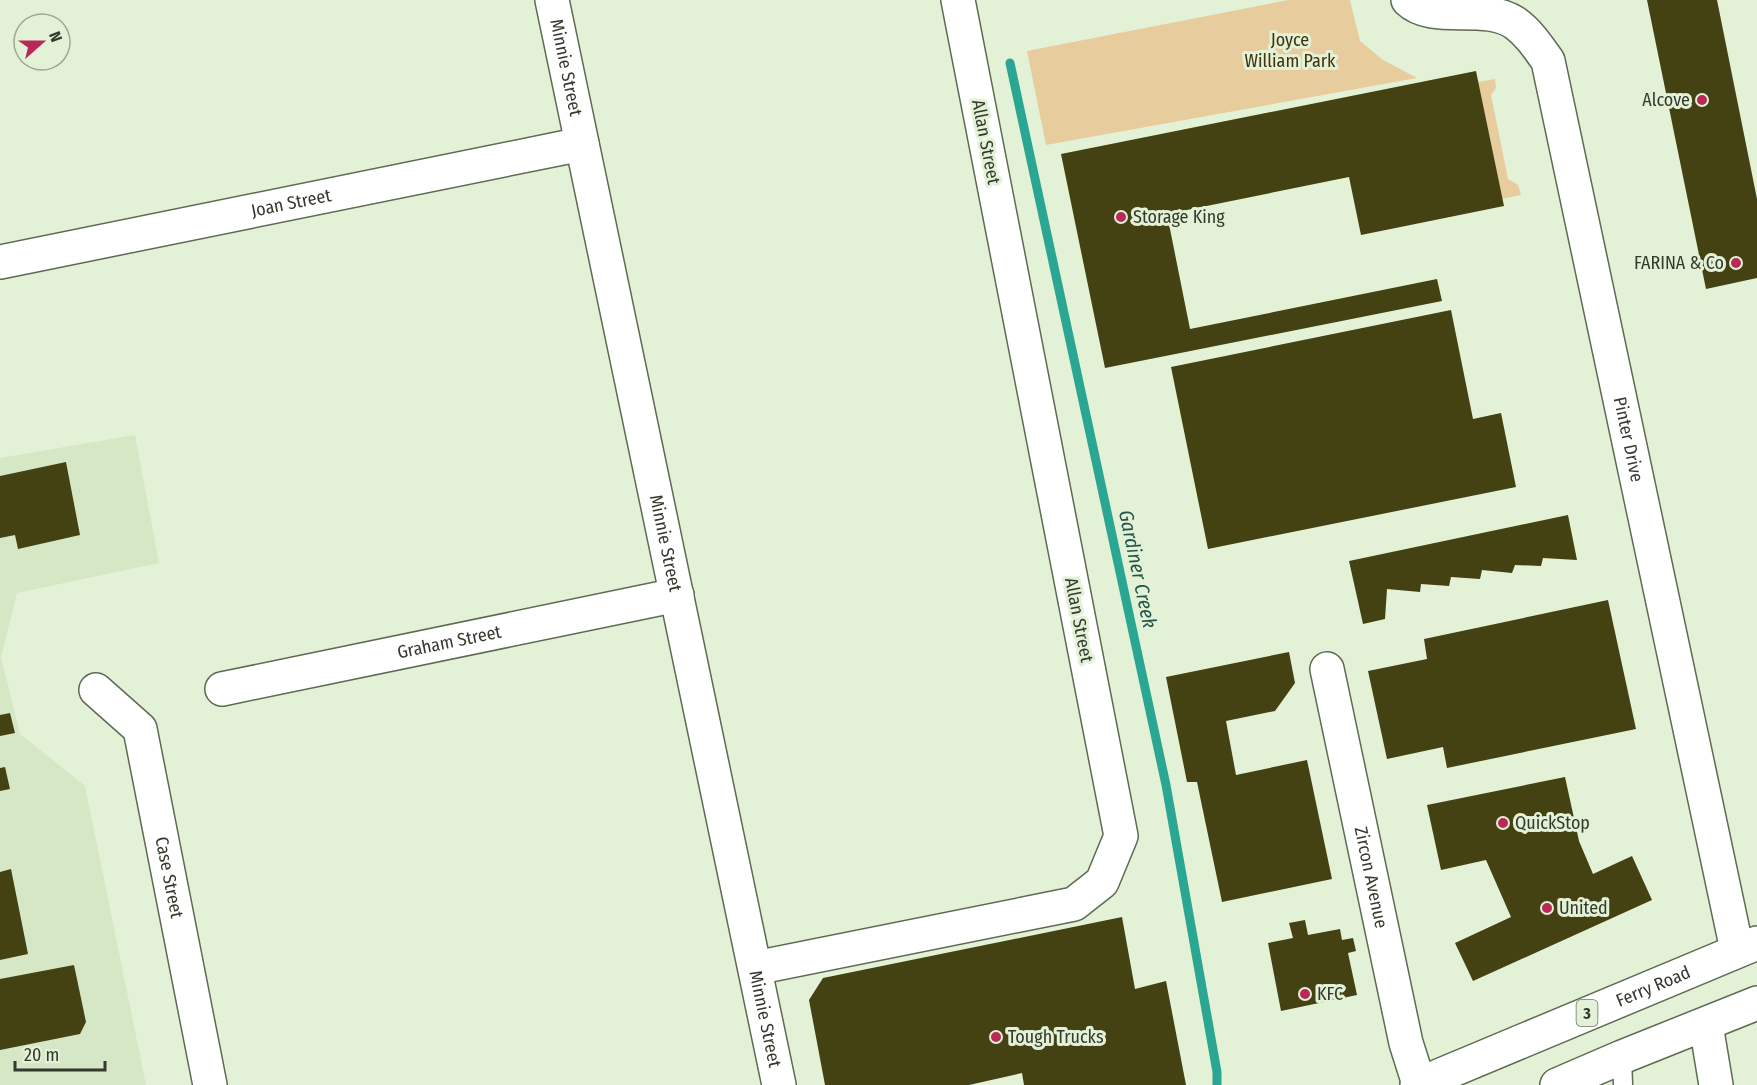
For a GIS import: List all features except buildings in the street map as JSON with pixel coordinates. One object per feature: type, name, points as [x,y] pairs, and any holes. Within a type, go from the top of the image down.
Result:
[{"type":"street","name":"Minnie Street","points":[[552,0],[779,1085]]},
{"type":"street","name":"Allan Street","points":[[755,968],[1074,904],[1102,882],[1120,836],[958,0]]},
{"type":"street","name":"Pinter Drive","points":[[1420,5],[1490,14],[1513,22],[1531,36],[1548,61],[1747,946]]},
{"type":"street","name":"Joan Street","points":[[0,262],[582,144]]},
{"type":"street","name":"Graham Street","points":[[222,689],[677,595]]},
{"type":"street","name":"Zircon Avenue","points":[[1327,669],[1406,1043],[1418,1084]]},
{"type":"street","name":"Case Street","points":[[96,690],[140,729],[210,1085]]},
{"type":"street","name":"Ferry Road","points":[[1418,1084],[1747,946]]},
{"type":"street","points":[[1557,1085],[1623,1071],[1706,1025],[1757,1003]]},
{"type":"street","points":[[1706,1025],[1716,1085]]},
{"type":"shaded area","points":[[135,435],[159,563],[17,593],[1,657],[20,734],[85,786],[146,1085],[0,1085],[0,458]]},
{"type":"green space","name":"Joyce William Park","points":[[1288,0],[1350,0],[1360,41],[1383,60],[1417,78],[1046,145],[1027,51]]},
{"type":"green space","points":[[1495,79],[1496,88],[1491,95],[1508,179],[1518,185],[1521,195],[1502,199],[1478,82]]},
{"type":"waterway","name":"Gardiner Creek","points":[[1010,63],[1166,785],[1217,1072],[1217,1085]]},
{"type":"place","name":"Alcove","points":[[1702,100]]},
{"type":"place","name":"Storage King","points":[[1121,217]]},
{"type":"place","name":"FARINA & Co","points":[[1736,263]]},
{"type":"place","name":"QuickStop","points":[[1503,823]]},
{"type":"place","name":"United","points":[[1547,908]]},
{"type":"place","name":"KFC","points":[[1305,994]]},
{"type":"place","name":"Tough Trucks","points":[[996,1037]]}]
